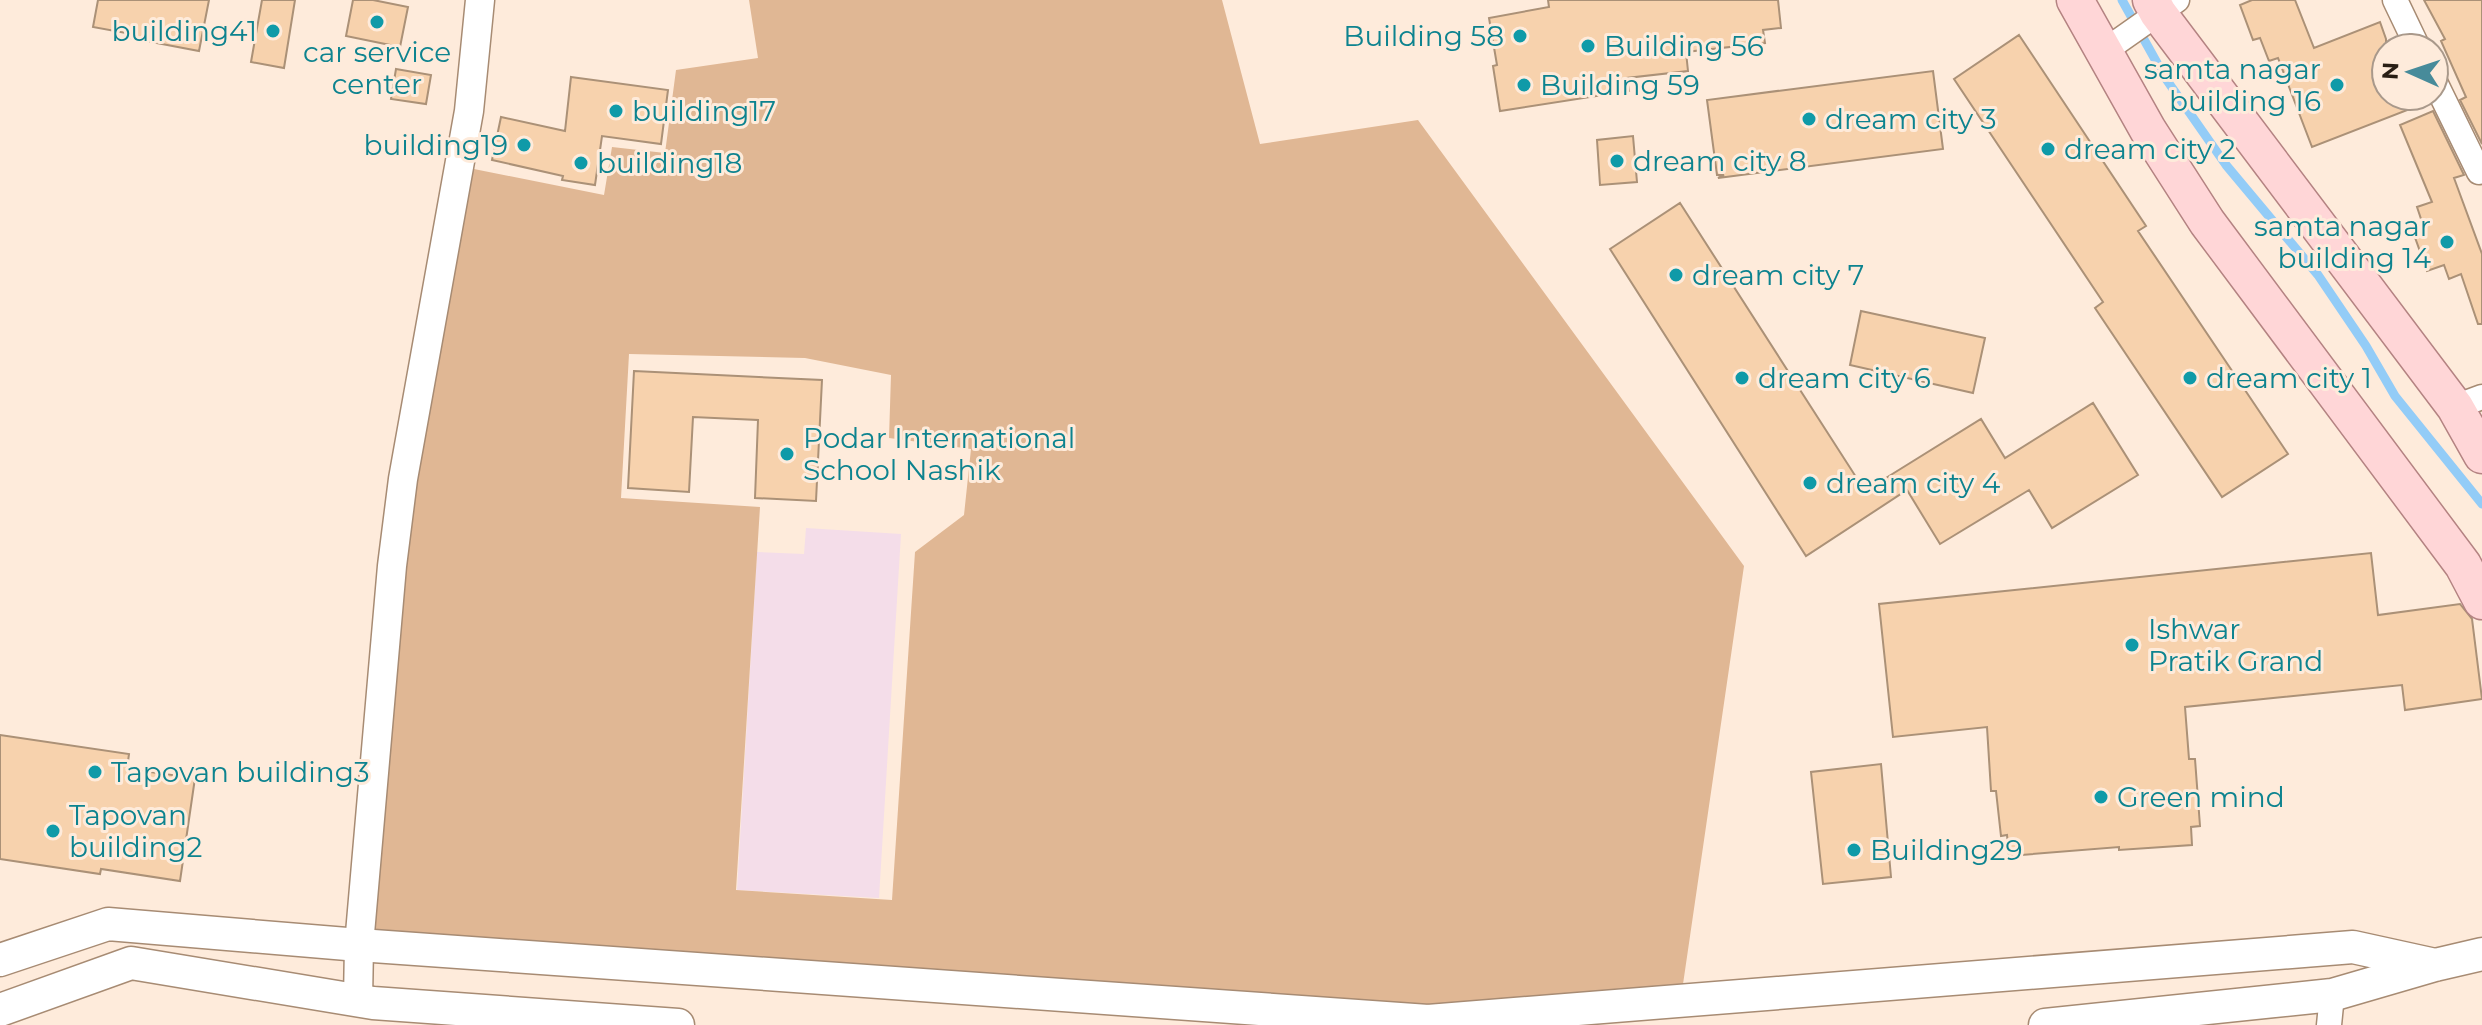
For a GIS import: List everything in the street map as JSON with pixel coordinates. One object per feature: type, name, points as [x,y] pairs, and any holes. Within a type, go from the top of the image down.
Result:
[{"type":"main road","points":[[2075,0],[2112,45],[2148,130],[2207,222],[2393,468],[2463,565],[2482,601]]},
{"type":"main road","points":[[2160,7],[2468,402],[2482,455]]},
{"type":"main road","points":[[0,960],[108,924],[359,945],[1428,1021],[2353,947],[2435,965]]},
{"type":"main road","points":[[2045,1025],[2331,1010],[2435,965],[2482,954]]},
{"type":"main road","points":[[0,1010],[131,963],[452,1016],[678,1025]]},
{"type":"street","points":[[358,1000],[359,945],[392,566],[403,479],[469,111],[480,0]]},
{"type":"street","points":[[2395,0],[2410,32]]},
{"type":"street","points":[[2112,45],[2160,7]]},
{"type":"street","points":[[2450,112],[2479,172],[2482,171]]},
{"type":"shaded area","points":[[749,0],[1222,0],[1260,144],[1418,120],[1744,566],[1682,991],[1339,1015],[359,945],[392,566],[459,166],[604,195],[612,147],[665,153],[676,70],[758,58]],"holes":[[[629,354],[805,358],[891,375],[889,438],[971,449],[964,515],[915,552],[892,900],[736,890],[760,507],[621,498]]]},
{"type":"shaded area","points":[[806,528],[901,534],[879,898],[737,890],[757,552],[804,554]]},
{"type":"building","points":[[98,0],[209,0],[199,51],[125,37],[126,33],[93,27]]},
{"type":"building","name":"building41","points":[[262,0],[295,0],[284,68],[251,62]]},
{"type":"building","name":"car service center","points":[[353,0],[373,0],[408,7],[400,47],[346,36]]},
{"type":"building","points":[[1548,0],[1778,0],[1781,28],[1763,30],[1765,43],[1686,52],[1688,71],[1627,78],[1629,91],[1500,111],[1493,66],[1497,65],[1489,18],[1549,7]]},
{"type":"building","name":"samta nagar building 16","points":[[2252,0],[2295,0],[2314,48],[2380,22],[2384,32],[2370,32],[2370,112],[2402,112],[2312,147],[2278,58],[2269,61],[2260,38],[2253,40],[2240,5]]},
{"type":"building","points":[[2424,0],[2482,0],[2482,144],[2460,100],[2466,97],[2450,61],[2450,32],[2441,32]]},
{"type":"building","points":[[2019,35],[2146,226],[2138,231],[2288,454],[2222,497],[2095,308],[2103,302],[1954,79]]},
{"type":"building","points":[[396,69],[431,75],[426,104],[391,99]]},
{"type":"building","name":"dream city 3","points":[[1933,71],[1943,149],[1718,178],[1724,175],[1717,175],[1707,100]]},
{"type":"building","points":[[571,77],[668,90],[661,144],[602,136],[595,185],[562,180],[563,176],[492,160],[501,117],[565,131]]},
{"type":"building","points":[[2433,112],[2464,175],[2454,178],[2482,254],[2482,324],[2478,324],[2461,274],[2449,279],[2444,265],[2427,271],[2412,229],[2423,225],[2417,207],[2432,202],[2400,125]]},
{"type":"building","name":"dream city 8","points":[[1633,136],[1637,182],[1600,185],[1597,140]]},
{"type":"building","points":[[1680,203],[1865,491],[1981,419],[2005,458],[2093,403],[2138,475],[2052,528],[2029,490],[1940,544],[1907,490],[1806,556],[1610,249]]},
{"type":"building","points":[[1861,311],[1985,338],[1973,393],[1850,365]]},
{"type":"building","name":"Podar International School Nashik","points":[[634,371],[822,380],[816,501],[755,498],[758,420],[693,417],[689,492],[628,488]]},
{"type":"building","name":"Ishwar Pratik Grand","points":[[2371,553],[2378,615],[2460,604],[2472,619],[2482,699],[2405,710],[2402,685],[2185,707],[2189,759],[2195,759],[2200,826],[2191,827],[2192,845],[2009,856],[2007,835],[2001,836],[1996,791],[1991,791],[1987,727],[1893,737],[1879,604]]},
{"type":"building","points":[[0,735],[129,754],[127,769],[195,778],[180,881],[101,869],[100,874],[0,859]]},
{"type":"building","name":"Building29","points":[[1881,764],[1891,877],[1823,884],[1811,772]]},
{"type":"waterway","points":[[2122,0],[2166,79],[2226,165],[2318,275],[2395,396],[2482,504]]},
{"type":"place","name":"car service center","points":[[377,22]]},
{"type":"place","name":"building41","points":[[273,31]]},
{"type":"place","name":"Building 58","points":[[1520,36]]},
{"type":"place","name":"Building 56","points":[[1588,46]]},
{"type":"place","name":"Building 59","points":[[1524,85]]},
{"type":"place","name":"samta nagar building 16","points":[[2337,85]]},
{"type":"place","name":"building17","points":[[616,111]]},
{"type":"place","name":"dream city 3","points":[[1809,119]]},
{"type":"place","name":"building19","points":[[524,145]]},
{"type":"place","name":"dream city 2","points":[[2048,149]]},
{"type":"place","name":"dream city 8","points":[[1617,161]]},
{"type":"place","name":"building18","points":[[581,163]]},
{"type":"place","name":"samta nagar building 14","points":[[2447,242]]},
{"type":"place","name":"dream city 7","points":[[1676,275]]},
{"type":"place","name":"dream city 6","points":[[1742,378]]},
{"type":"place","name":"dream city 1","points":[[2190,378]]},
{"type":"place","name":"Podar International School Nashik","points":[[787,454]]},
{"type":"place","name":"dream city 4","points":[[1810,483]]},
{"type":"place","name":"Ishwar Pratik Grand","points":[[2132,645]]},
{"type":"place","name":"Tapovan building3","points":[[95,772]]},
{"type":"place","name":"Green mind","points":[[2101,797]]},
{"type":"place","name":"Tapovan building2","points":[[53,831]]},
{"type":"place","name":"Building29","points":[[1854,850]]}]
